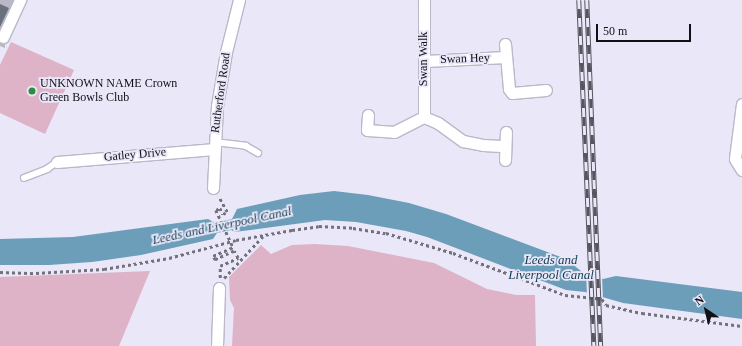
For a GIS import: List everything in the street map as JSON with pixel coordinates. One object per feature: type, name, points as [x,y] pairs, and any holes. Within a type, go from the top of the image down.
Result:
[{"type":"street","points":[[3,36],[20,0]]},
{"type":"street","name":"Rutherford Road","points":[[213,188],[214,145],[220,84],[226,52],[239,0]]},
{"type":"street","name":"Swan Walk","points":[[424,0],[424,117]]},
{"type":"street","name":"Swan Hey","points":[[505,44],[509,89],[512,93],[546,90]]},
{"type":"street","name":"Swan Hey","points":[[425,61],[506,57]]},
{"type":"street","points":[[742,104],[735,159],[742,170]]},
{"type":"street","points":[[368,115],[367,130],[394,132],[424,117],[438,123],[463,141],[483,145],[505,146]]},
{"type":"street","points":[[505,160],[506,132]]},
{"type":"street","name":"Gatley Drive","points":[[57,162],[214,145]]},
{"type":"street","points":[[217,346],[219,288]]},
{"type":"lane","points":[[214,145],[246,146],[258,154]]},
{"type":"lane","points":[[24,178],[47,169],[57,162]]},
{"type":"path","points":[[224,205],[227,212],[223,214],[220,208],[216,210],[233,247],[213,256],[215,260],[234,251],[238,258],[220,266],[221,272],[218,284],[263,236]]},
{"type":"path","points":[[0,272],[36,273],[104,269],[169,258],[236,240],[319,226],[386,233],[453,253],[565,295],[602,299],[606,305],[642,313],[742,326]]},
{"type":"shaded area","name":"UNKNOWN NAME Crown Green Bowls Club","points":[[11,42],[74,70],[45,134],[0,113],[0,65]]},
{"type":"shaded area","points":[[315,244],[348,246],[434,263],[487,289],[516,295],[535,295],[536,346],[232,346],[234,308],[230,300],[229,277],[261,245],[271,254],[292,245]]},
{"type":"shaded area","points":[[150,271],[119,346],[0,346],[0,277]]},
{"type":"water","name":"Leeds and Liverpool Canal","points":[[334,191],[368,195],[409,203],[446,214],[566,259],[586,275],[603,279],[616,276],[742,292],[742,319],[623,303],[585,292],[566,290],[427,237],[406,231],[356,222],[325,220],[235,232],[231,230],[217,233],[213,239],[141,255],[92,262],[49,265],[0,265],[0,239],[73,237],[208,219],[215,223],[232,219],[237,209],[300,195]]},
{"type":"pier","points":[[586,272],[602,276],[603,300],[587,295]]},
{"type":"building","points":[[0,4],[9,8],[0,27]]},
{"type":"railway","points":[[579,0],[594,346]]},
{"type":"railway","points":[[587,0],[601,346]]},
{"type":"place","name":"UNKNOWN NAME Crown Green Bowls Club","points":[[32,91]]}]
